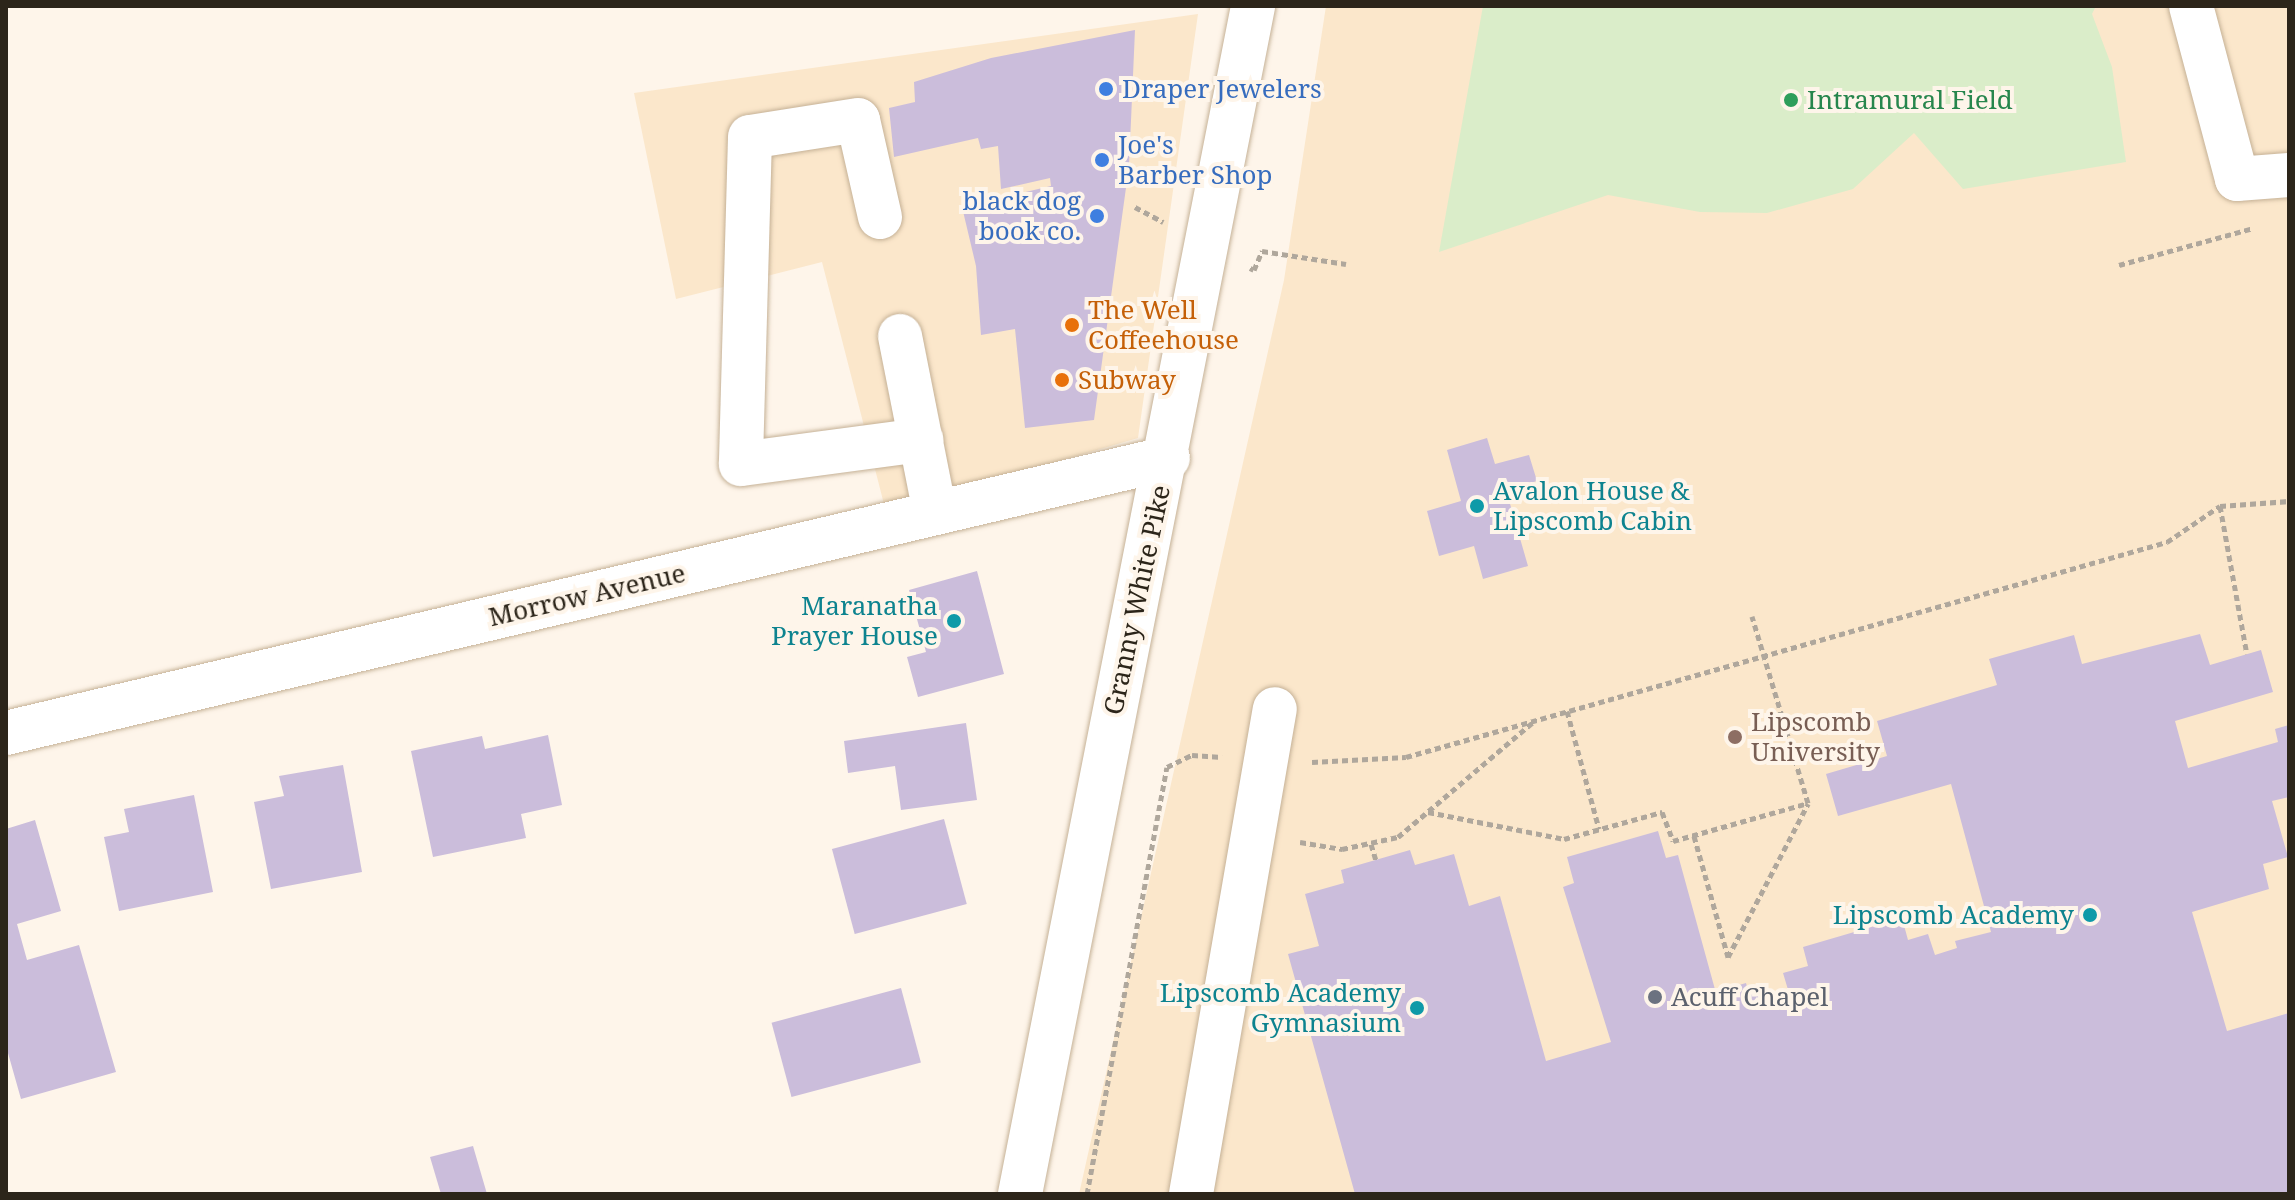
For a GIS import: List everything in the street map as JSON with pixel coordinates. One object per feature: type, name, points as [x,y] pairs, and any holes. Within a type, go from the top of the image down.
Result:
[{"type":"main road","name":"Granny White Pike","points":[[1020,1194],[1113,708],[1168,458],[1253,6]]},
{"type":"main road","points":[[2191,6],[2237,179],[2289,175]]},
{"type":"main road","points":[[880,217],[858,120],[750,137],[741,464],[921,440]]},
{"type":"main road","points":[[900,336],[935,513]]},
{"type":"main road","name":"Morrow Avenue","points":[[6,733],[1168,458]]},
{"type":"main road","points":[[1191,1194],[1250,835],[1275,709]]},
{"type":"path","points":[[2119,265],[2261,226]]},
{"type":"path","points":[[1087,1194],[1167,767],[1192,755],[1341,763],[1406,757],[1765,659],[2167,542],[2220,506],[2289,501]]},
{"type":"path","points":[[2220,506],[2247,654]]},
{"type":"path","points":[[1694,836],[1728,957],[1808,803],[1752,616]]},
{"type":"path","points":[[1567,711],[1599,829]]},
{"type":"path","points":[[1250,835],[1342,849],[1398,837],[1537,719]]},
{"type":"path","points":[[1428,812],[1564,839],[1662,812],[1673,841],[1808,803]]},
{"type":"path","points":[[1371,844],[1376,860]]},
{"type":"shaded area","name":"Lipscomb University","points":[[1326,6],[2289,6],[2289,1194],[1079,1194],[1284,280]]},
{"type":"shaded area","points":[[1198,14],[1138,438],[886,512],[822,262],[676,299],[634,93]]},
{"type":"green space","name":"Intramural Field","points":[[1483,6],[2096,6],[2092,14],[2112,67],[2126,162],[1963,189],[1914,133],[1853,189],[1767,213],[1700,212],[1608,195],[1439,252]]},
{"type":"building","points":[[1135,30],[1129,166],[1094,420],[1025,428],[1015,329],[981,335],[976,266],[962,207],[1051,186],[1050,178],[1001,189],[998,146],[981,149],[978,138],[894,157],[889,108],[915,102],[914,82],[991,58]]},
{"type":"building","name":"Avalon House & Lipscomb Cabin","points":[[1487,438],[1495,464],[1529,455],[1537,481],[1506,490],[1528,566],[1483,579],[1474,546],[1439,556],[1427,511],[1461,501],[1447,450]]},
{"type":"building","name":"Maranatha Prayer House","points":[[977,571],[1004,674],[918,697],[907,657],[926,652],[909,590]]},
{"type":"building","name":"Lipscomb Academy","points":[[2200,634],[2210,665],[2261,650],[2273,692],[2175,721],[2188,768],[2278,742],[2275,729],[2289,725],[2289,797],[2272,801],[2288,857],[2263,864],[2269,889],[2192,912],[2227,1031],[2289,1013],[2289,1194],[1355,1194],[1288,954],[1319,946],[1305,894],[1344,883],[1341,870],[1410,850],[1415,865],[1454,854],[1469,906],[1500,896],[1546,1061],[1611,1042],[1563,887],[1574,883],[1567,857],[1658,831],[1666,858],[1678,855],[1719,1004],[1725,1003],[1722,990],[1746,983],[1748,990],[1760,987],[1764,1000],[1789,993],[1783,973],[1808,966],[1803,947],[1902,918],[1908,940],[1928,934],[1935,955],[1957,948],[1955,941],[1991,932],[1951,784],[1838,816],[1826,774],[1887,756],[1877,721],[1997,685],[1989,659],[2074,635],[2082,664]]},
{"type":"building","points":[[966,723],[977,800],[901,810],[895,766],[848,773],[844,741]]},
{"type":"building","points":[[548,735],[562,805],[521,814],[526,838],[433,857],[411,751],[482,736],[485,749]]},
{"type":"building","points":[[343,765],[362,872],[271,889],[254,802],[284,796],[279,776]]},
{"type":"building","points":[[194,795],[213,892],[119,911],[104,837],[129,832],[124,809]]},
{"type":"building","points":[[944,819],[967,904],[855,934],[832,849]]},
{"type":"building","points":[[35,820],[61,911],[17,924],[27,960],[79,945],[116,1072],[21,1099],[6,1046],[6,829]]},
{"type":"building","points":[[901,988],[921,1062],[791,1097],[772,1023]]},
{"type":"building","points":[[473,1146],[487,1194],[441,1194],[430,1157]]},
{"type":"place","name":"Draper Jewelers","points":[[1106,89]]},
{"type":"place","name":"Intramural Field","points":[[1791,100]]},
{"type":"place","name":"Joe's Barber Shop","points":[[1102,160]]},
{"type":"place","name":"black dog book co.","points":[[1097,216]]},
{"type":"place","name":"The Well Coffeehouse","points":[[1072,325]]},
{"type":"place","name":"Subway","points":[[1062,380]]},
{"type":"place","name":"Avalon House & Lipscomb Cabin","points":[[1477,506]]},
{"type":"place","name":"Maranatha Prayer House","points":[[954,621]]},
{"type":"place","name":"Lipscomb University","points":[[1735,737]]},
{"type":"place","name":"Lipscomb Academy","points":[[2090,915]]},
{"type":"place","name":"Acuff Chapel","points":[[1655,997]]},
{"type":"place","name":"Lipscomb Academy Gymnasium","points":[[1417,1008]]}]
